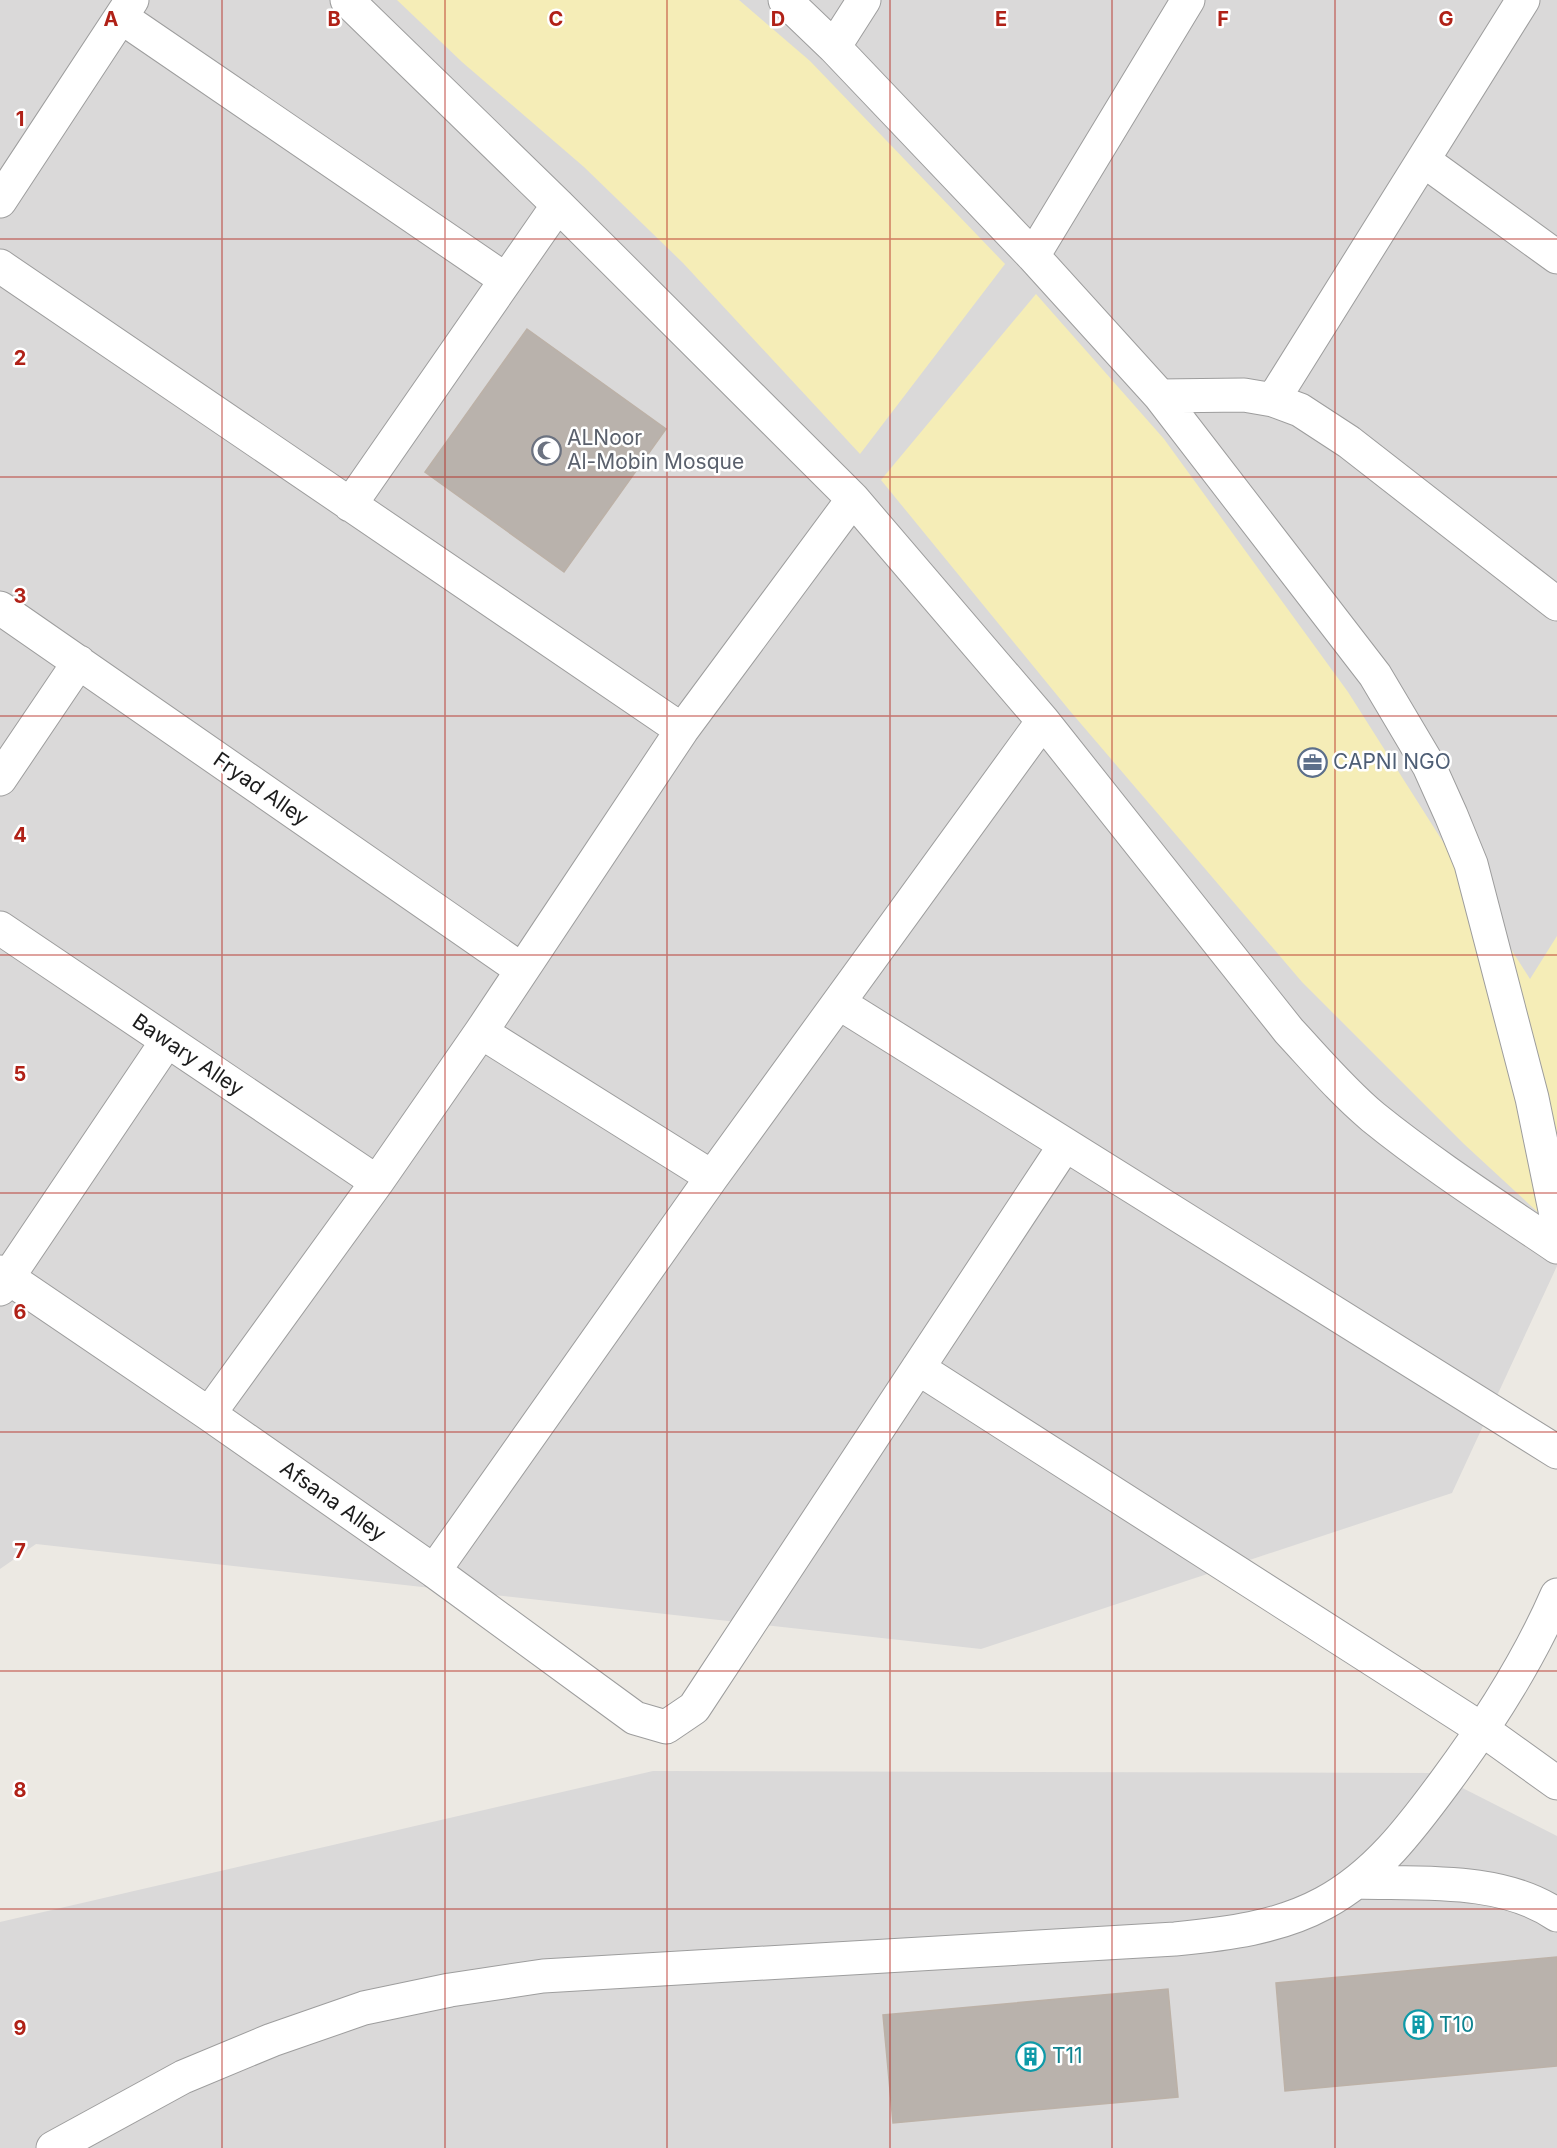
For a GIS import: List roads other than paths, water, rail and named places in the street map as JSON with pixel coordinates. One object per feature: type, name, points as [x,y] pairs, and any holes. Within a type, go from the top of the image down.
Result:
[{"type":"street","points":[[347,0],[558,205],[852,499],[1043,721],[1288,1031],[1328,1074],[1371,1115],[1418,1152],[1557,1247]]},
{"type":"street","points":[[785,0],[834,47],[1033,256],[1161,396],[1375,675],[1429,766],[1471,864],[1545,1094],[1557,1220]]},
{"type":"street","points":[[834,47],[864,0]]},
{"type":"street","points":[[1033,256],[1188,0]]},
{"type":"street","points":[[1273,400],[1523,0]]},
{"type":"street","points":[[0,201],[127,9],[506,280]]},
{"type":"street","points":[[1423,160],[1557,257]]},
{"type":"street","points":[[351,505],[558,205]]},
{"type":"street","points":[[0,266],[682,730]]},
{"type":"street","points":[[1161,396],[1244,395],[1273,400],[1300,410],[1349,442],[1557,604]]},
{"type":"street","points":[[209,1414],[377,1182],[481,1032],[682,730],[852,499]]},
{"type":"street","name":"Fryad Alley","points":[[0,608],[522,970]]},
{"type":"street","points":[[0,779],[79,662]]},
{"type":"street","points":[[434,1571],[712,1176],[1043,721]]},
{"type":"street","name":"Bawary Alley","points":[[0,928],[377,1182]]},
{"type":"street","points":[[839,1003],[1557,1452]]},
{"type":"street","points":[[481,1032],[712,1176]]},
{"type":"street","points":[[3,1280],[167,1041]]},
{"type":"street","points":[[1065,1145],[918,1368],[1483,1730],[1557,1783]]},
{"type":"street","name":"Afsana Alley","points":[[3,1280],[209,1414],[434,1571],[635,1718],[666,1727],[694,1708],[918,1368]]},
{"type":"street","points":[[53,2148],[183,2077],[272,2040],[364,2008],[450,1990],[543,1976],[1215,1935],[1252,1929],[1289,1919],[1325,1903],[1357,1882],[1386,1856],[1412,1827],[1483,1730],[1554,1611]]},
{"type":"street","points":[[1357,1882],[1494,1889],[1524,1898],[1557,1915]]},
{"type":"place","name":"ALNoor Al-Mobin Mosque","points":[[546,450]]},
{"type":"place","name":"CAPNI NGO","points":[[1312,762]]},
{"type":"place","name":"T10","points":[[1418,2025]]},
{"type":"place","name":"T11","points":[[1031,2056]]}]
